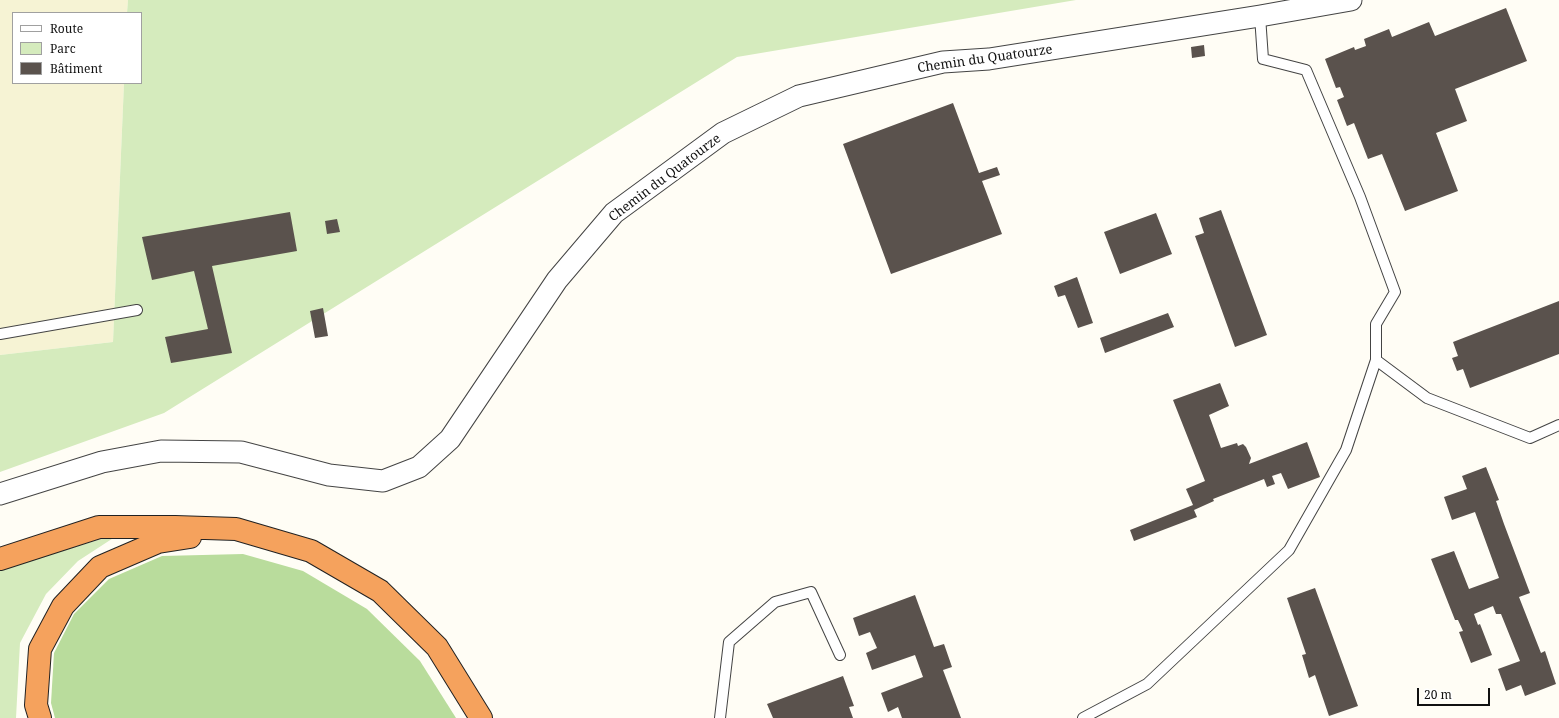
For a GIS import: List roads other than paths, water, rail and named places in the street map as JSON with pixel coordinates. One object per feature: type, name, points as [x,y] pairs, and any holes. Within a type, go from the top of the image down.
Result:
[{"type":"highway","points":[[0,559],[99,527],[175,526],[236,530],[311,551],[380,591],[437,647],[481,718]]},
{"type":"highway","points":[[40,718],[36,704],[40,649],[62,606],[100,567],[158,542],[236,530]]},
{"type":"street","name":"Chemin du Quatourze","points":[[0,494],[102,462],[161,451],[241,452],[329,475],[383,481],[419,467],[450,439],[557,280],[614,213],[723,134],[799,96],[943,62],[989,59],[1351,0]]},
{"type":"lane","points":[[1083,718],[1147,684],[1289,550],[1346,450],[1376,360],[1376,324],[1395,292],[1360,197],[1306,70],[1263,60],[1260,16]]},
{"type":"lane","points":[[0,334],[137,310]]},
{"type":"lane","points":[[1376,360],[1427,398],[1530,438],[1559,426]]},
{"type":"lane","points":[[720,718],[729,642],[775,602],[811,592],[840,655]]}]
